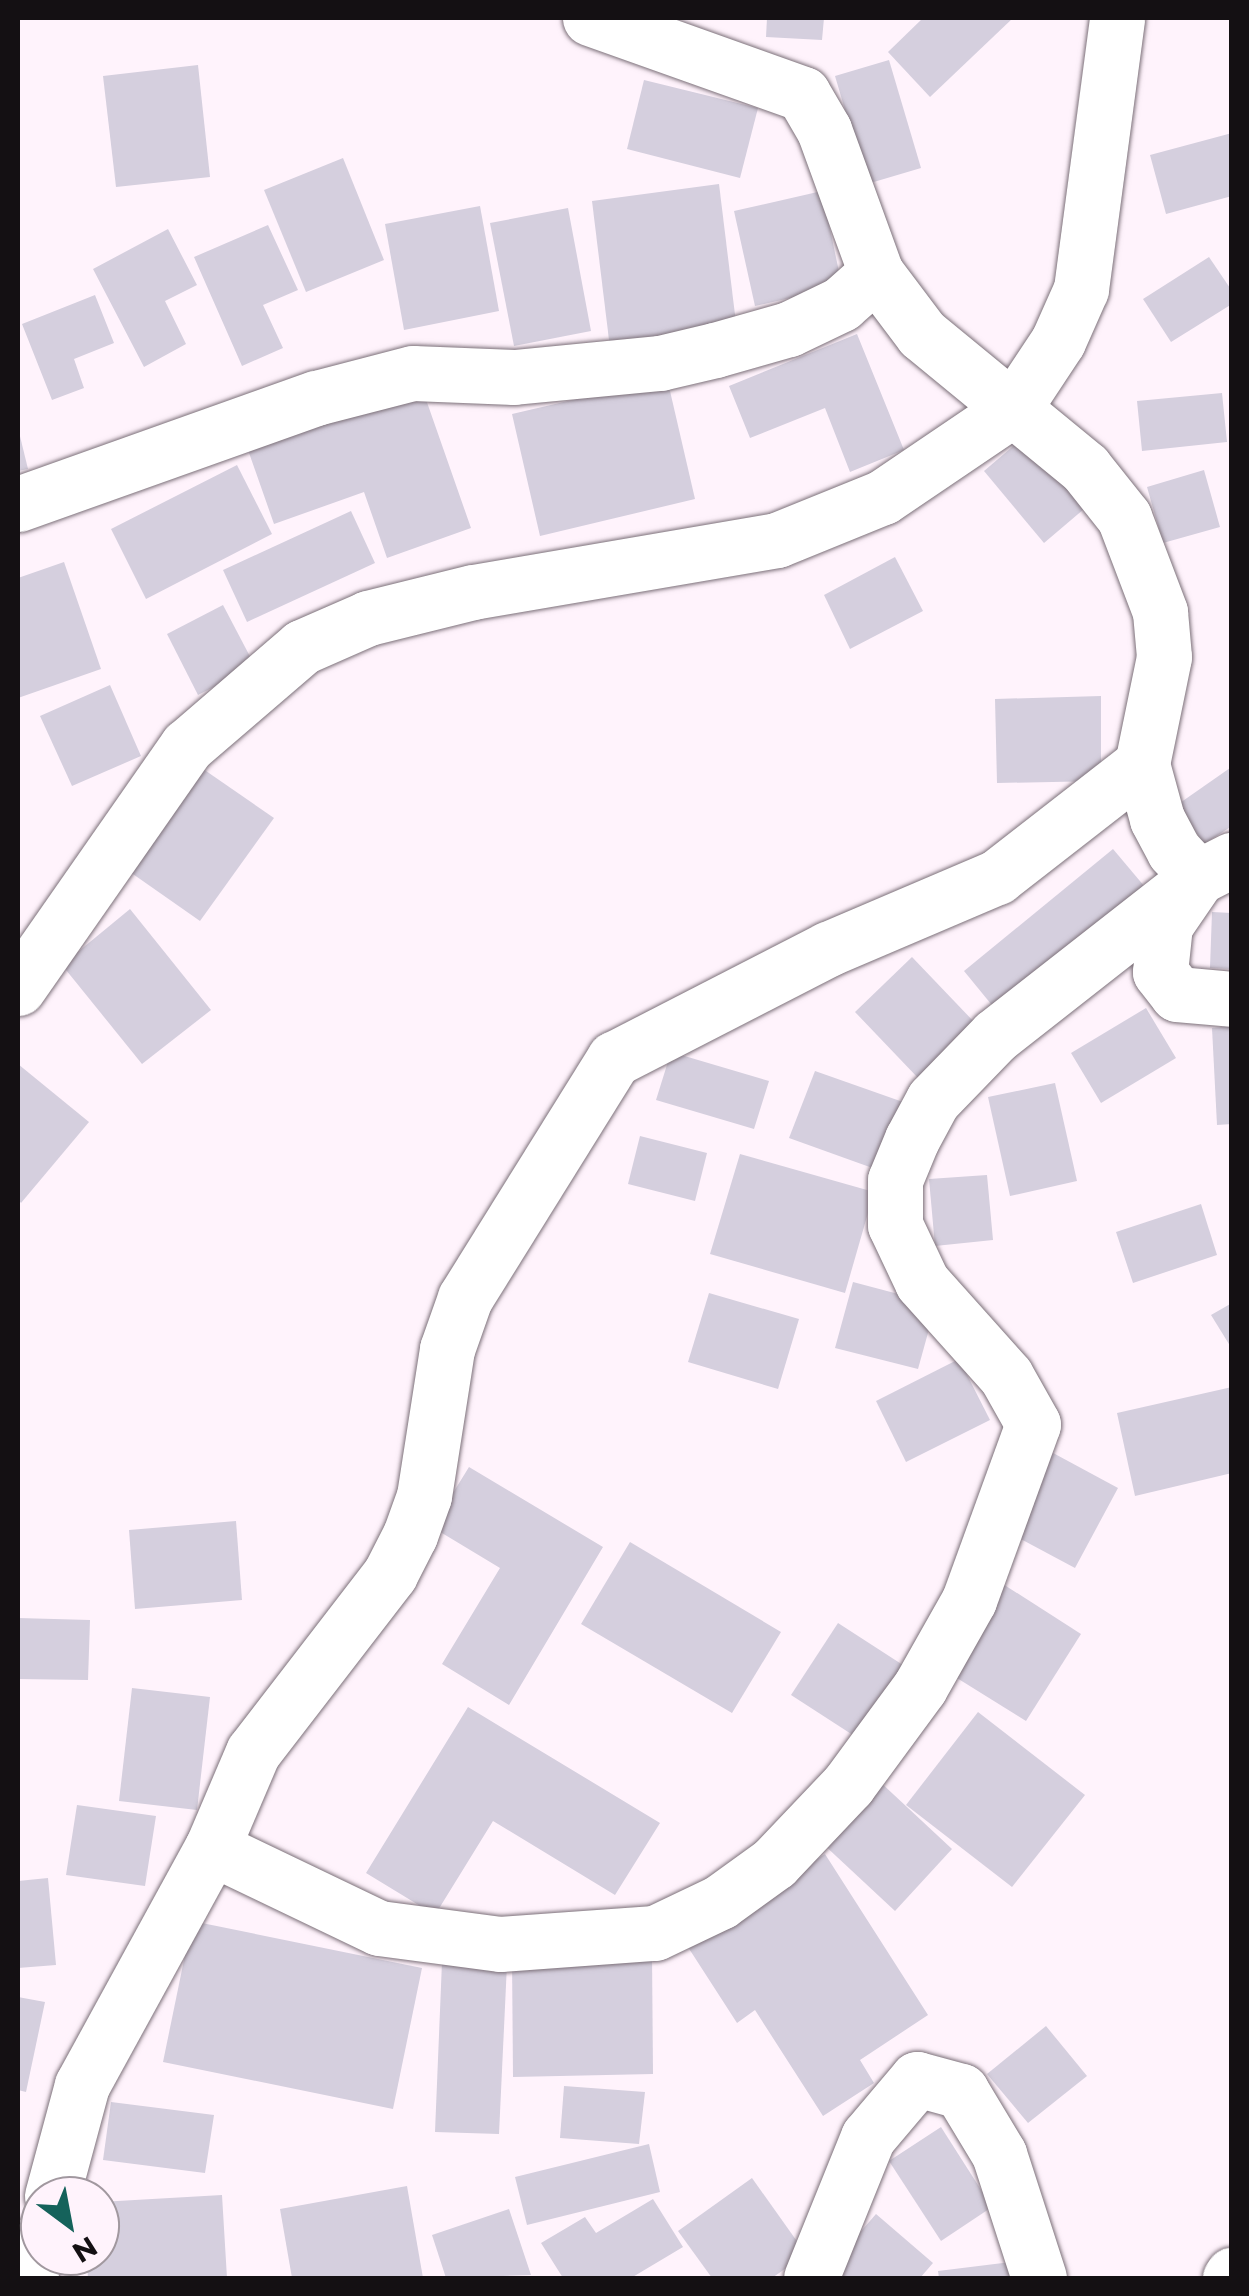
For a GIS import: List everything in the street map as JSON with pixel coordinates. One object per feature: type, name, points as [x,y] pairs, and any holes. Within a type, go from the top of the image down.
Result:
[{"type":"street","points":[[590,18],[803,94],[824,130],[876,273],[922,334],[1085,468],[1124,518],[1146,568],[1164,658],[1142,764],[1157,819],[1174,851],[1215,868]]},
{"type":"street","points":[[18,988],[187,746],[302,647],[368,618],[473,592],[777,540],[883,496],[1013,409],[1058,341],[1081,289],[1117,18]]},
{"type":"street","points":[[18,504],[316,398],[413,373],[514,377],[660,363],[715,350],[789,329],[841,304],[876,273]]},
{"type":"street","points":[[57,2176],[82,2086],[212,1848],[253,1752],[390,1574],[424,1496],[447,1350],[466,1298],[614,1059],[828,949],[997,876],[1142,764]]},
{"type":"street","points":[[1215,868],[1165,925],[1160,972],[1177,994],[1232,999]]},
{"type":"street","points":[[212,1848],[379,1928],[500,1944],[655,1934],[720,1902],[774,1863],[848,1784],[920,1687],[969,1600],[1033,1424],[1006,1376],[922,1282],[895,1225],[895,1180],[912,1139],[933,1100],[995,1036],[1215,868]]},
{"type":"street","points":[[811,2278],[868,2137],[917,2079],[961,2091],[999,2154],[1039,2278]]},
{"type":"building","points":[[767,18],[824,18],[822,40],[766,37]]},
{"type":"building","points":[[923,18],[1013,18],[930,97],[888,52]]},
{"type":"building","points":[[889,60],[921,168],[867,184],[835,76]]},
{"type":"building","points":[[198,65],[210,177],[116,187],[103,76]]},
{"type":"building","points":[[644,80],[758,108],[740,178],[627,149]]},
{"type":"building","points":[[1232,133],[1232,196],[1166,214],[1150,155]]},
{"type":"building","points":[[343,158],[384,260],[306,292],[264,190]]},
{"type":"building","points":[[719,184],[737,331],[610,348],[592,201]]},
{"type":"building","points":[[822,191],[842,286],[755,306],[734,211]]},
{"type":"building","points":[[480,206],[499,311],[404,330],[385,224]]},
{"type":"building","points":[[568,208],[591,331],[514,346],[490,223]]},
{"type":"building","points":[[268,225],[298,290],[263,305],[283,348],[242,366],[194,257]]},
{"type":"building","points":[[168,229],[197,285],[165,301],[186,344],[144,367],[93,269]]},
{"type":"building","points":[[1209,257],[1232,291],[1232,304],[1171,342],[1143,299]]},
{"type":"building","points":[[95,295],[114,343],[74,359],[84,388],[52,400],[22,324]]},
{"type":"building","points":[[857,334],[904,450],[850,472],[825,408],[750,438],[729,386]]},
{"type":"building","points":[[667,378],[695,499],[540,536],[512,414]]},
{"type":"building","points":[[422,388],[471,528],[387,558],[364,492],[274,524],[248,450]]},
{"type":"building","points":[[1222,393],[1227,442],[1142,451],[1137,401]]},
{"type":"building","points":[[18,428],[28,469],[18,471]]},
{"type":"building","points":[[1024,437],[1084,509],[1044,543],[984,471]]},
{"type":"building","points":[[237,465],[272,534],[146,599],[111,529]]},
{"type":"building","points":[[1204,470],[1220,527],[1163,543],[1147,487]]},
{"type":"building","points":[[351,511],[375,563],[247,622],[223,570]]},
{"type":"building","points":[[895,557],[923,611],[850,649],[824,595]]},
{"type":"building","points":[[64,562],[101,669],[18,698],[18,578]]},
{"type":"building","points":[[223,605],[255,666],[198,695],[167,634]]},
{"type":"building","points":[[110,685],[141,756],[72,786],[40,716]]},
{"type":"building","points":[[1101,696],[1101,781],[997,783],[995,699]]},
{"type":"building","points":[[193,762],[274,818],[200,921],[120,865]]},
{"type":"building","points":[[1230,768],[1232,826],[1204,844],[1177,805]]},
{"type":"building","points":[[1113,849],[1150,893],[1000,1015],[964,971]]},
{"type":"building","points":[[130,909],[211,1010],[142,1064],[62,965]]},
{"type":"building","points":[[1212,912],[1232,913],[1232,969],[1210,968]]},
{"type":"building","points":[[912,957],[977,1025],[919,1079],[855,1012]]},
{"type":"building","points":[[1146,1008],[1176,1058],[1101,1103],[1071,1053]]},
{"type":"building","points":[[1232,1026],[1232,1124],[1217,1125],[1212,1028]]},
{"type":"building","points":[[671,1052],[769,1081],[754,1129],[656,1100]]},
{"type":"building","points":[[18,1064],[89,1122],[21,1203],[18,1199]]},
{"type":"building","points":[[815,1071],[903,1102],[878,1170],[789,1138]]},
{"type":"building","points":[[1055,1083],[1077,1181],[1010,1196],[988,1097]]},
{"type":"building","points":[[640,1136],[707,1153],[695,1201],[628,1184]]},
{"type":"building","points":[[740,1154],[874,1192],[845,1293],[710,1254]]},
{"type":"building","points":[[987,1175],[993,1240],[935,1246],[929,1179]]},
{"type":"building","points":[[1201,1204],[1217,1255],[1133,1283],[1116,1232]]},
{"type":"building","points":[[853,1282],[936,1304],[918,1369],[835,1348]]},
{"type":"building","points":[[709,1293],[799,1319],[778,1389],[688,1362]]},
{"type":"building","points":[[1232,1303],[1232,1349],[1211,1315]]},
{"type":"building","points":[[959,1359],[990,1420],[906,1462],[876,1401]]},
{"type":"building","points":[[1232,1387],[1232,1473],[1135,1496],[1117,1413]]},
{"type":"building","points":[[1042,1447],[1118,1488],[1075,1568],[998,1527]]},
{"type":"building","points":[[469,1467],[603,1547],[509,1705],[442,1664],[500,1568],[432,1527]]},
{"type":"building","points":[[236,1521],[242,1600],[135,1609],[129,1530]]},
{"type":"building","points":[[630,1542],[781,1632],[732,1713],[581,1624]]},
{"type":"building","points":[[992,1577],[1081,1634],[1026,1721],[936,1665]]},
{"type":"building","points":[[18,1618],[90,1620],[88,1680],[18,1679]]},
{"type":"building","points":[[838,1623],[906,1667],[859,1739],[791,1695]]},
{"type":"building","points":[[132,1688],[210,1697],[197,1810],[119,1801]]},
{"type":"building","points":[[468,1707],[660,1823],[615,1895],[493,1821],[435,1915],[366,1873]]},
{"type":"building","points":[[978,1712],[1085,1795],[1012,1887],[906,1805]]},
{"type":"building","points":[[878,1780],[952,1849],[895,1911],[821,1842]]},
{"type":"building","points":[[77,1805],[156,1816],[145,1886],[66,1875]]},
{"type":"building","points":[[825,1854],[928,2015],[860,2060],[874,2083],[823,2116],[755,2010],[737,2023],[686,1944]]},
{"type":"building","points":[[48,1878],[56,1965],[18,1968],[18,1881]]},
{"type":"building","points":[[192,1921],[422,1968],[393,2109],[163,2062]]},
{"type":"building","points":[[652,1953],[653,2074],[513,2077],[512,1957]]},
{"type":"building","points":[[442,1962],[507,1964],[499,2134],[435,2132]]},
{"type":"building","points":[[18,1997],[45,2002],[26,2092],[18,2090]]},
{"type":"building","points":[[1046,2026],[1087,2076],[1028,2123],[987,2074]]},
{"type":"building","points":[[564,2086],[645,2092],[639,2144],[560,2138]]},
{"type":"building","points":[[111,2102],[214,2115],[205,2173],[103,2160]]},
{"type":"building","points":[[941,2127],[992,2207],[941,2241],[889,2161]]},
{"type":"building","points":[[649,2144],[660,2192],[527,2225],[515,2177]]},
{"type":"building","points":[[752,2178],[806,2254],[772,2278],[712,2278],[678,2231]]},
{"type":"building","points":[[407,2186],[423,2278],[292,2278],[280,2209]]},
{"type":"building","points":[[222,2195],[227,2278],[88,2278],[120,2276],[120,2201]]},
{"type":"building","points":[[653,2199],[683,2247],[631,2278],[563,2278],[541,2243],[585,2217],[596,2233]]},
{"type":"building","points":[[509,2209],[531,2275],[446,2278],[432,2235]]},
{"type":"building","points":[[876,2214],[933,2263],[920,2278],[829,2278],[824,2274]]},
{"type":"building","points":[[1011,2262],[1013,2278],[939,2278],[938,2271]]}]
